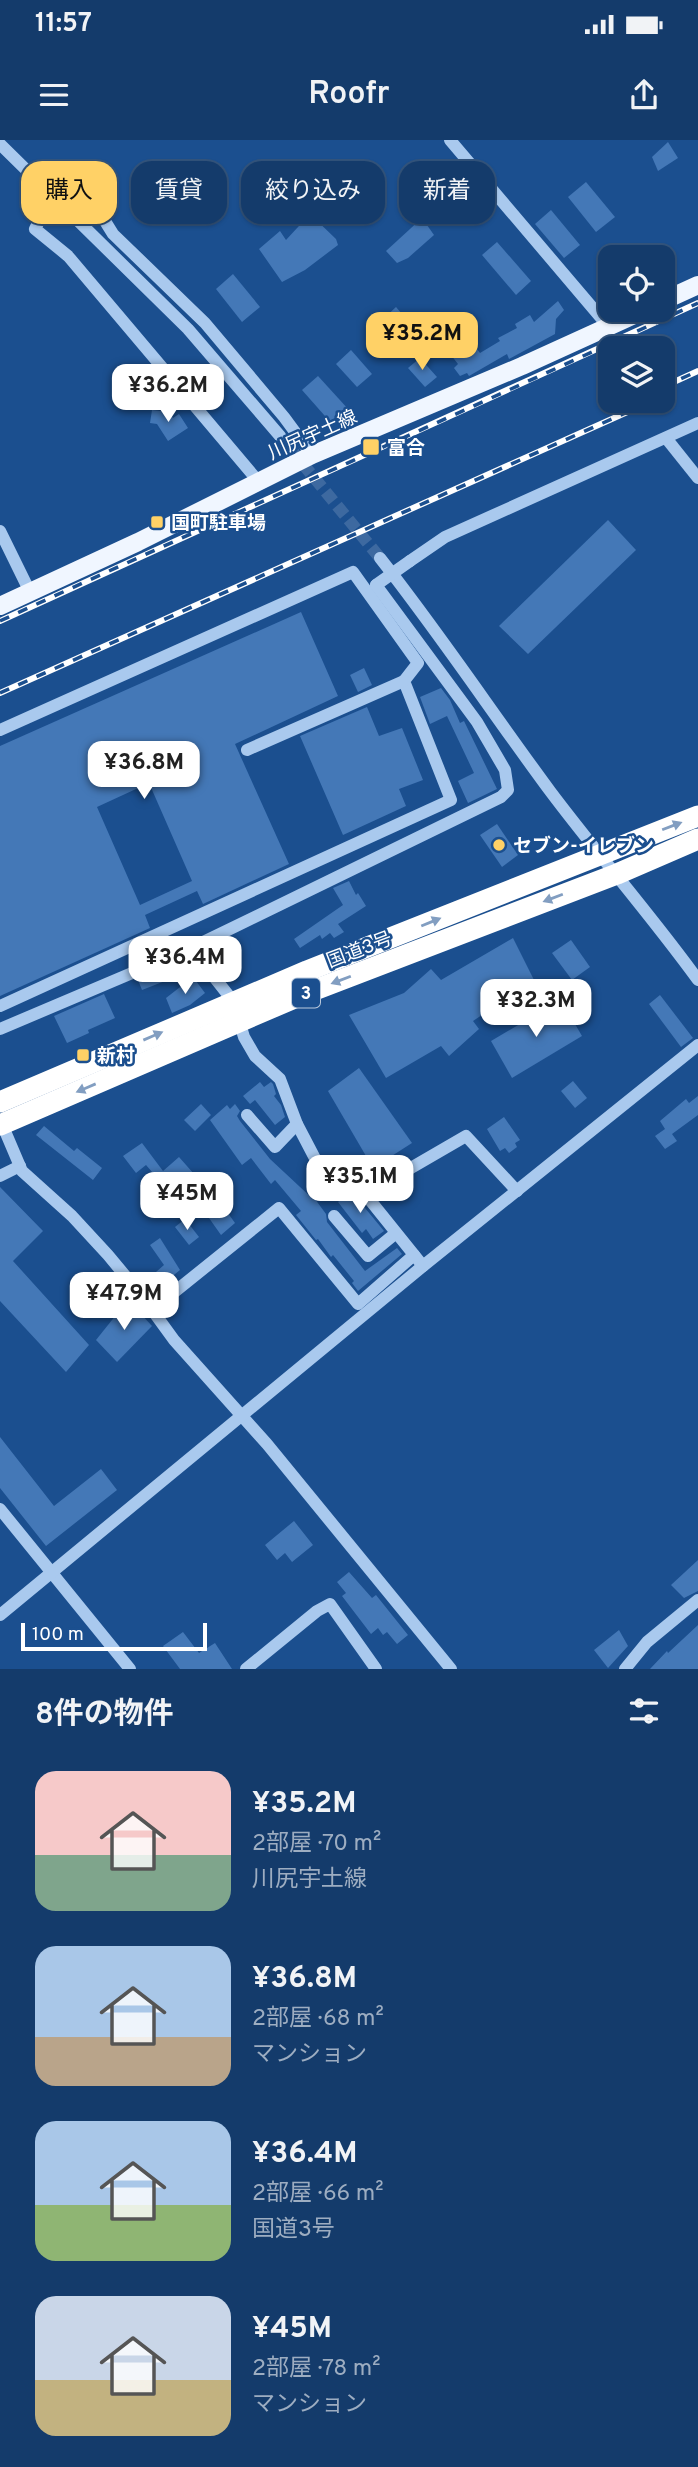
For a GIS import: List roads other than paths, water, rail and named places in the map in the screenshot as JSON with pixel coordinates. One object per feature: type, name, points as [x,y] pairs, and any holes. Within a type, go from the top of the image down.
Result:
[{"type":"highway","name":"国道3号","points":[[0,1102],[236,1011],[698,816]]},
{"type":"highway","name":"国道3号","points":[[1,1124],[236,1011],[299,996],[617,874],[698,839]]},
{"type":"main road","points":[[675,296],[698,285]]},
{"type":"main road","name":"川尻宇土線","points":[[0,606],[138,542],[312,455],[522,366],[617,322]]},
{"type":"street","points":[[450,140],[608,326]]},
{"type":"street","points":[[0,144],[21,166]]},
{"type":"street","points":[[38,224],[35,229],[68,256],[258,481]]},
{"type":"street","points":[[79,224],[180,321],[280,436]]},
{"type":"street","points":[[107,224],[113,234],[205,323],[284,417],[312,455]]},
{"type":"street","points":[[0,1029],[191,948],[501,797],[508,790],[506,770],[477,722],[376,585],[445,537],[698,423]]},
{"type":"street","points":[[666,438],[698,478]]},
{"type":"street","points":[[0,531],[30,592]]},
{"type":"street","points":[[380,558],[439,635],[552,793],[698,980]]},
{"type":"street","points":[[0,730],[353,572],[418,663],[404,681],[247,750]]},
{"type":"street","points":[[0,1006],[451,800],[404,681]]},
{"type":"street","points":[[340,851],[349,871]]},
{"type":"street","points":[[191,948],[236,1011],[244,1037],[255,1056],[280,1079],[297,1124],[320,1168],[346,1176],[357,1184],[423,1266]]},
{"type":"street","points":[[0,1615],[423,1266],[698,1045]]},
{"type":"street","points":[[247,1115],[275,1147],[297,1124]]},
{"type":"street","points":[[1,1124],[22,1171],[72,1216],[108,1255],[174,1340],[243,1416],[451,1669]]},
{"type":"street","points":[[366,1194],[466,1136],[517,1191]]},
{"type":"street","points":[[0,1176],[20,1166]]},
{"type":"street","points":[[152,1310],[279,1208],[358,1304],[414,1255]]},
{"type":"street","points":[[334,1216],[368,1256],[396,1233]]},
{"type":"street","points":[[0,1509],[130,1669]]},
{"type":"street","points":[[625,1669],[647,1642],[698,1600]]},
{"type":"street","points":[[246,1669],[317,1611],[330,1604],[376,1669]]},
{"type":"tunnel","points":[[280,436],[380,558]]},
{"type":"railway","points":[[0,621],[698,303]]},
{"type":"railway","points":[[675,382],[698,371]]},
{"type":"railway","points":[[0,693],[625,413]]},
{"type":"place","name":"富合","points":[[371,447]]},
{"type":"place","name":"国町駐車場","points":[[157,522]]},
{"type":"place","name":"セブン-イレブン","points":[[499,845]]},
{"type":"place","name":"新村","points":[[83,1055]]}]
